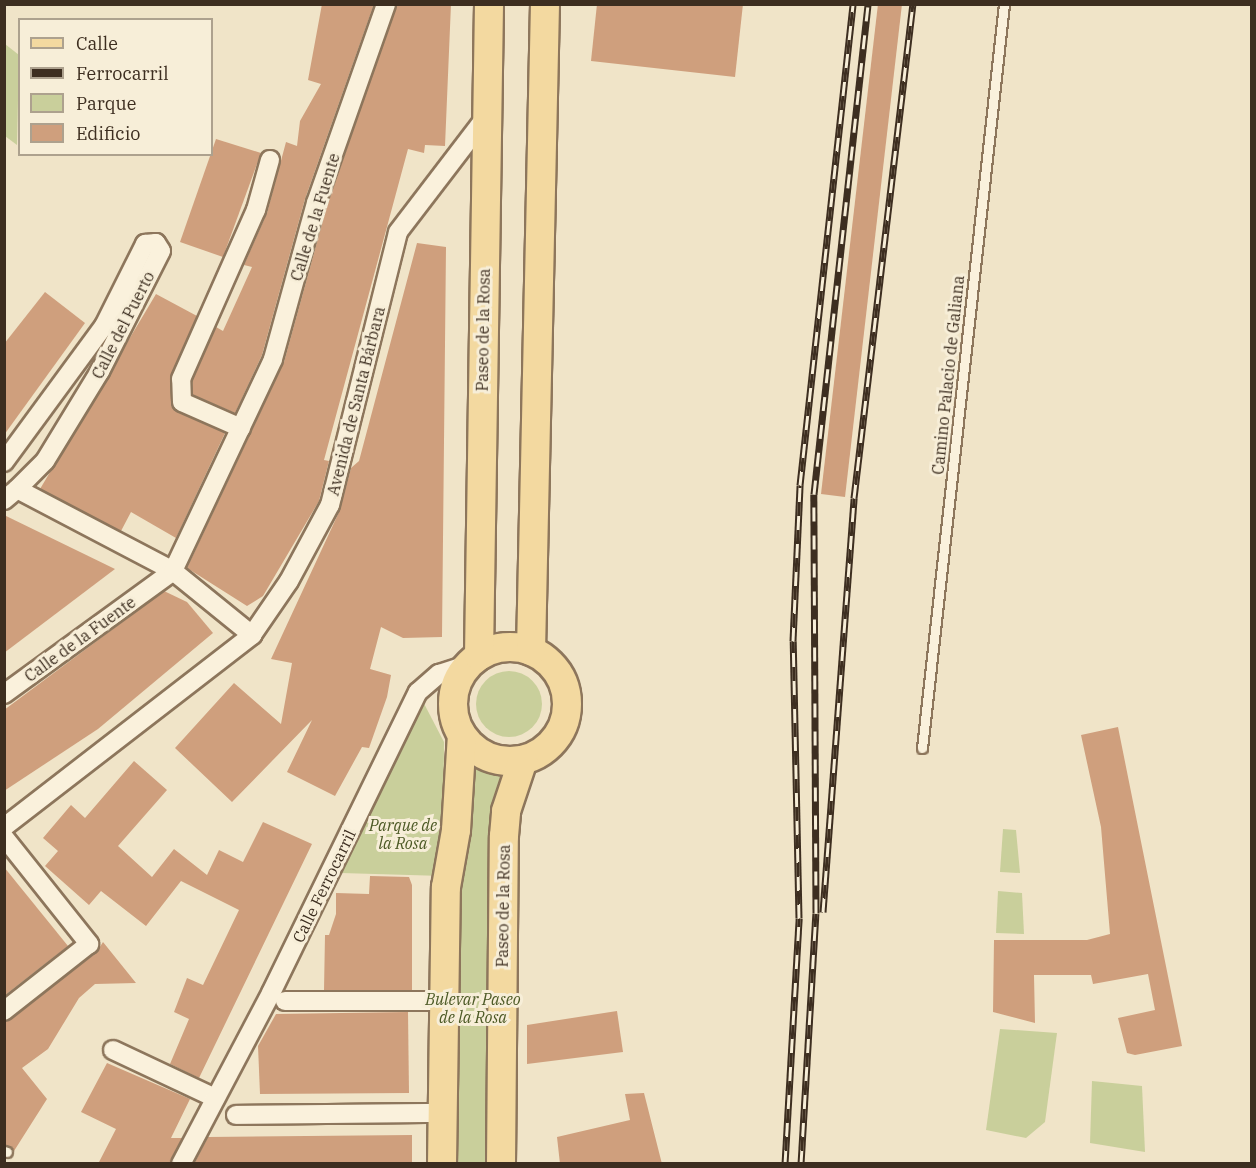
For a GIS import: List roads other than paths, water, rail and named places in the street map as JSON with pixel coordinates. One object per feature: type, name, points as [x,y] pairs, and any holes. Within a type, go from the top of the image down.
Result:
[{"type":"main road","name":"Paseo de la Rosa","points":[[474,660],[489,4]]},
{"type":"main road","points":[[531,651],[545,4]]},
{"type":"main road","points":[[504,647],[531,651],[548,662],[561,678],[567,698],[557,737],[523,760],[482,754],[462,735],[455,721],[454,690],[474,660],[504,647]]},
{"type":"main road","points":[[442,1164],[446,887],[456,830],[462,735]]},
{"type":"main road","name":"Paseo de la Rosa","points":[[501,1164],[504,836],[506,811],[523,760]]},
{"type":"street","name":"Calle de la Fuente","points":[[4,694],[173,571],[273,359],[315,203],[386,4]]},
{"type":"street","name":"Avenida de Santa Bárbara","points":[[4,827],[252,634],[289,581],[330,505],[398,232],[486,117]]},
{"type":"street","points":[[241,428],[182,402],[181,379],[256,210],[270,160]]},
{"type":"street","name":"Calle del Puerto","points":[[4,462],[104,326],[145,244],[156,243],[161,250],[100,371],[45,461],[11,495],[173,571],[252,634]]},
{"type":"street","name":"Calle Ferrocarril","points":[[181,1164],[418,692],[439,674],[474,660]]},
{"type":"street","points":[[4,837],[89,944],[4,1011]]},
{"type":"street","points":[[285,1001],[443,1001]]},
{"type":"street","points":[[113,1050],[214,1098]]},
{"type":"street","points":[[236,1116],[442,1113]]},
{"type":"lane","name":"Camino Palacio de Galiana","points":[[922,748],[1004,4]]},
{"type":"railway","points":[[785,1164],[799,918],[793,641],[800,485],[853,4]]},
{"type":"railway","points":[[801,1164],[816,913],[814,494],[868,4]]},
{"type":"railway","points":[[823,912],[854,498],[913,4]]},
{"type":"park label","name":"Parque de la Rosa","points":[[403,834]]},
{"type":"park label","name":"Bulevar Paseo de la Rosa","points":[[473,1008]]}]
